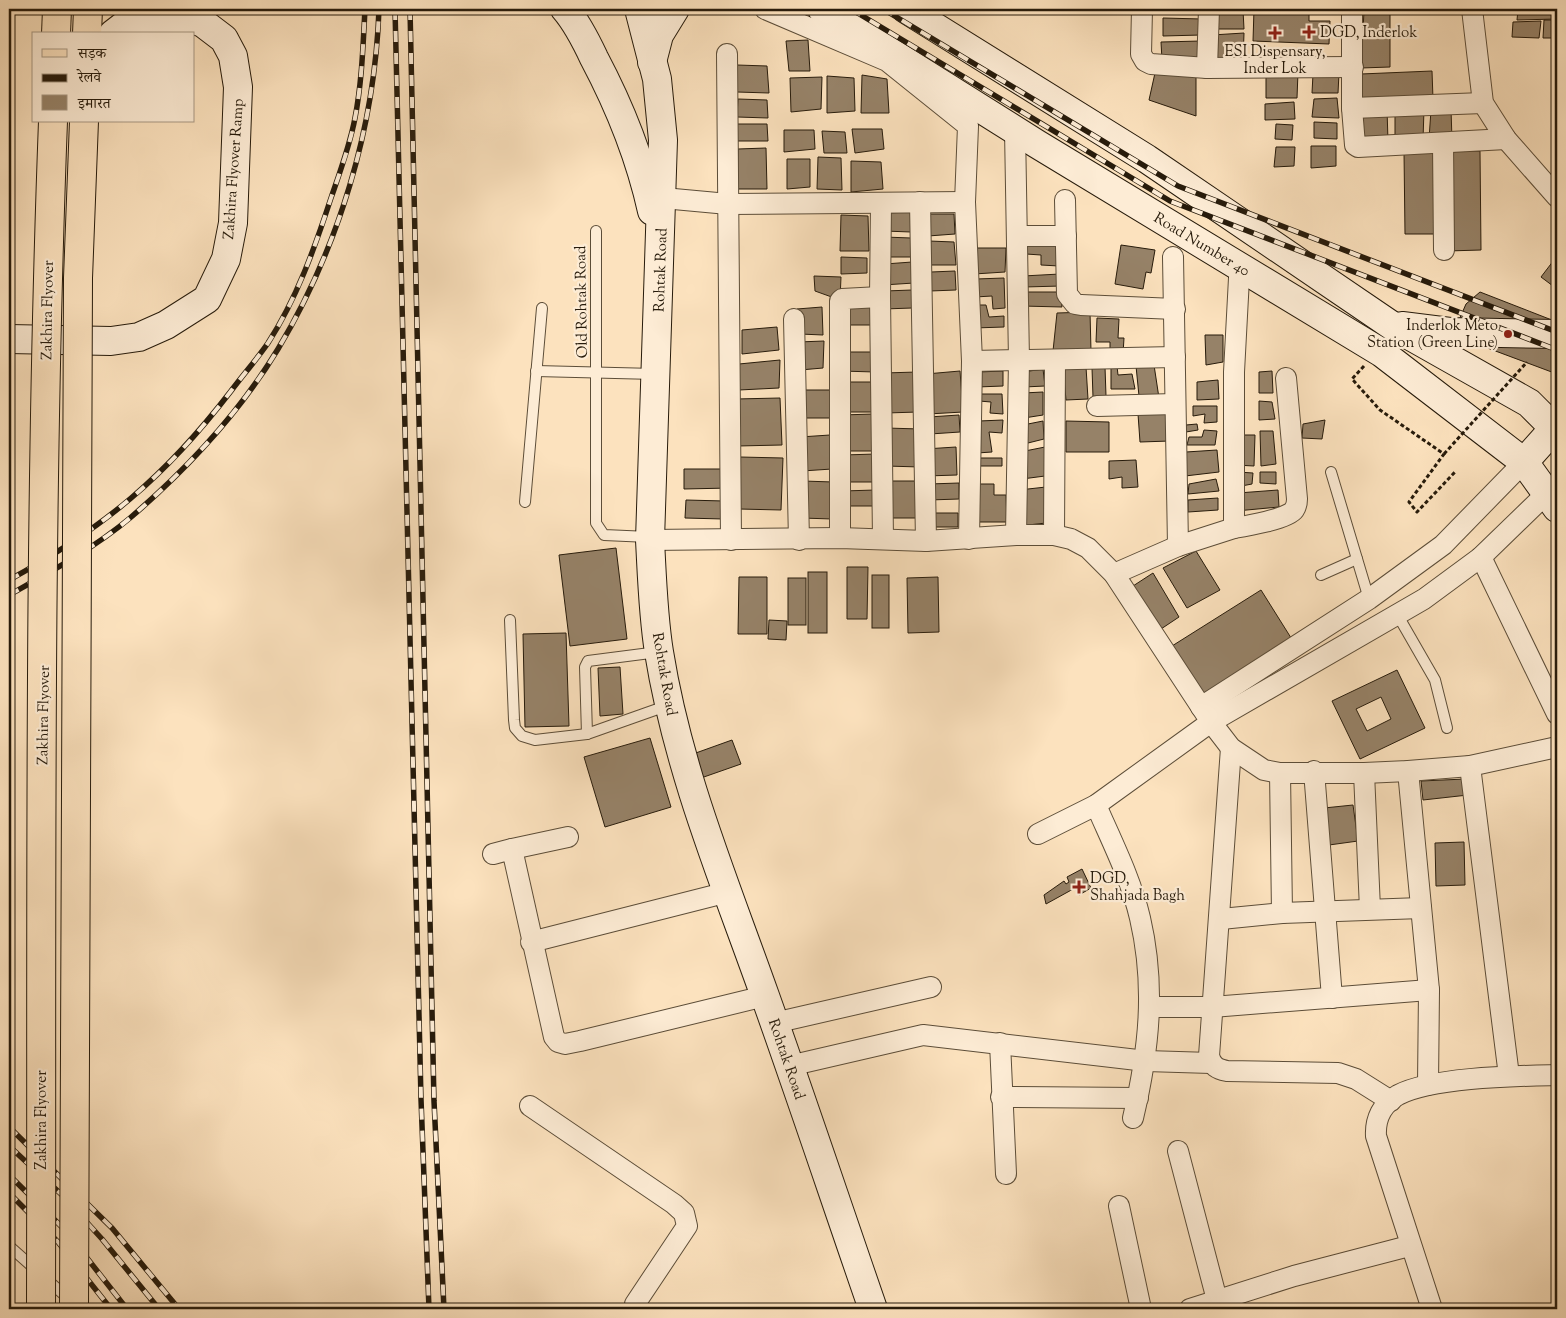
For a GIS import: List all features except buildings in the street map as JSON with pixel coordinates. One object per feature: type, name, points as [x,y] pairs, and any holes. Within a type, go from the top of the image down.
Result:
[{"type":"main road","points":[[56,32],[57,9]]},
{"type":"main road","points":[[87,32],[88,9]]},
{"type":"main road","name":"Zakhira Flyover","points":[[41,1309],[42,801],[47,275],[53,122]]},
{"type":"main road","name":"Zakhira Flyover","points":[[74,1309],[78,278],[84,122]]},
{"type":"street","points":[[565,9],[588,45],[611,90],[631,137],[645,180],[661,249]]},
{"type":"street","name":"Rohtak Road","points":[[638,9],[652,62],[660,103],[663,140],[663,198],[650,538],[653,604],[659,652],[670,705],[694,798],[765,996],[873,1309]]},
{"type":"street","points":[[652,62],[658,35],[675,9]]},
{"type":"street","points":[[764,9],[887,61],[968,126],[966,202],[972,361],[969,539]]},
{"type":"street","name":"Road Number 40","points":[[822,9],[1014,130],[1382,353],[1524,462],[1554,496]]},
{"type":"street","points":[[906,9],[1147,160],[1391,325],[1530,403],[1556,428],[1443,545],[1206,714],[1096,805],[1038,834]]},
{"type":"street","points":[[1142,9],[1142,54],[1145,61],[1151,64],[1207,68],[1353,67]]},
{"type":"street","points":[[1207,68],[1209,9]]},
{"type":"street","points":[[1352,9],[1352,108],[1354,141],[1358,146],[1443,143],[1506,138]]},
{"type":"street","points":[[1472,9],[1483,103],[1506,138],[1557,197]]},
{"type":"street","name":"Zakhira Flyover Ramp","points":[[9,339],[111,341],[139,337],[166,325],[207,299],[226,260],[233,223],[238,87],[233,56],[224,39],[203,23],[188,18],[170,16],[148,18],[126,24],[116,32]]},
{"type":"street","points":[[727,54],[731,540]]},
{"type":"street","points":[[1352,108],[1483,103]]},
{"type":"street","points":[[1014,130],[1019,360],[1016,535]]},
{"type":"street","points":[[1443,143],[1444,250]]},
{"type":"street","points":[[663,198],[728,204],[966,202]]},
{"type":"street","points":[[1065,200],[1067,294],[1075,304],[1175,309]]},
{"type":"street","points":[[920,202],[926,541]]},
{"type":"street","points":[[881,204],[880,297],[883,539]]},
{"type":"street","points":[[1017,236],[1066,236]]},
{"type":"street","points":[[1173,257],[1178,546]]},
{"type":"street","points":[[1234,528],[1234,372],[1239,278]]},
{"type":"street","points":[[840,538],[840,300],[880,297]]},
{"type":"street","points":[[794,319],[800,540]]},
{"type":"street","points":[[1391,325],[1450,332],[1557,334]]},
{"type":"street","points":[[972,361],[1175,357]]},
{"type":"street","points":[[1054,535],[1055,360]]},
{"type":"street","points":[[1114,574],[1178,546],[1234,528],[1290,515],[1295,510],[1297,499],[1286,378]]},
{"type":"street","points":[[1097,406],[1175,404]]},
{"type":"street","points":[[1206,714],[1424,598],[1481,557],[1554,496]]},
{"type":"street","points":[[650,538],[731,540],[840,538],[926,541],[1016,535],[1054,535],[1071,539],[1088,548],[1114,574],[1206,714],[1231,748],[1250,763],[1264,770],[1280,773],[1408,771],[1470,766],[1557,747]]},
{"type":"street","points":[[1481,557],[1557,714]]},
{"type":"street","points":[[1231,748],[1221,919],[1212,1007],[1209,1056],[1211,1063],[1217,1069],[1227,1071],[1326,1072],[1348,1075],[1391,1101]]},
{"type":"street","points":[[1470,766],[1509,1076]]},
{"type":"street","points":[[1314,771],[1332,998]]},
{"type":"street","points":[[1408,771],[1429,990],[1428,1086]]},
{"type":"street","points":[[1280,773],[1282,913]]},
{"type":"street","points":[[1364,773],[1370,909]]},
{"type":"street","points":[[1096,805],[1129,882],[1140,918],[1146,952],[1149,1007],[1146,1061],[1133,1118]]},
{"type":"street","points":[[568,837],[503,851],[531,942],[554,1037],[558,1042],[565,1044],[580,1041],[765,996]]},
{"type":"street","points":[[531,942],[728,892]]},
{"type":"street","points":[[1221,919],[1282,913],[1421,908]]},
{"type":"street","points":[[774,1023],[931,987]]},
{"type":"street","points":[[1149,1007],[1212,1007],[1429,990]]},
{"type":"street","points":[[789,1066],[923,1035],[1146,1061],[1211,1063]]},
{"type":"street","points":[[1000,1043],[1006,1174]]},
{"type":"street","points":[[1432,1309],[1410,1246],[1376,1136],[1375,1124],[1379,1115],[1398,1095],[1428,1086],[1509,1076],[1557,1075]]},
{"type":"street","points":[[1001,1097],[1138,1098]]},
{"type":"street","points":[[530,1106],[674,1204],[684,1213],[688,1226],[634,1304]]},
{"type":"street","points":[[1178,1151],[1217,1300]]},
{"type":"street","points":[[1119,1206],[1140,1309]]},
{"type":"street","points":[[1190,1309],[1294,1276],[1410,1246]]},
{"type":"lane","name":"Old Rohtak Road","points":[[596,231],[596,523],[604,535],[650,538]]},
{"type":"lane","points":[[525,502],[542,308]]},
{"type":"lane","points":[[536,371],[656,374]]},
{"type":"lane","points":[[1331,472],[1369,599]]},
{"type":"lane","points":[[1321,575],[1357,560]]},
{"type":"lane","points":[[1397,614],[1435,680],[1448,728]]},
{"type":"lane","points":[[510,620],[514,720],[518,732],[536,740],[587,734],[670,705]]},
{"type":"lane","points":[[587,734],[585,667],[588,661],[659,652]]},
{"type":"lane","points":[[9,1246],[81,1309]]},
{"type":"path","points":[[1455,472],[1417,512],[1409,502],[1444,454],[1527,362]]},
{"type":"path","points":[[1380,410],[1444,454]]},
{"type":"railway","points":[[9,580],[74,541],[104,520],[157,475],[206,422],[268,343],[288,308],[304,272],[348,148],[359,91],[365,9]]},
{"type":"railway","points":[[9,595],[71,560],[101,540],[151,500],[229,418],[278,349],[300,310],[319,269],[336,228],[350,185],[370,98],[379,9]]},
{"type":"railway","points":[[395,9],[421,1099],[429,1309]]},
{"type":"railway","points":[[410,9],[434,1101],[444,1309]]},
{"type":"railway","points":[[851,9],[1170,201],[1557,350]]},
{"type":"railway","points":[[883,9],[1178,186],[1557,332]]},
{"type":"railway","points":[[9,1127],[112,1228],[179,1309]]},
{"type":"railway","points":[[9,1146],[61,1194],[102,1239],[159,1309]]},
{"type":"railway","points":[[9,1175],[65,1230],[127,1309]]},
{"type":"railway","points":[[9,1193],[58,1242],[111,1309]]},
{"type":"place","name":"DGD, Inderlok","points":[[1309,32]]},
{"type":"place","name":"ESI Dispensary, Inder Lok","points":[[1275,33]]},
{"type":"place","name":"Inderlok Meto Station (Green Line)","points":[[1508,334]]},
{"type":"place","name":"DGD, Shahjada Bagh","points":[[1079,887]]}]
